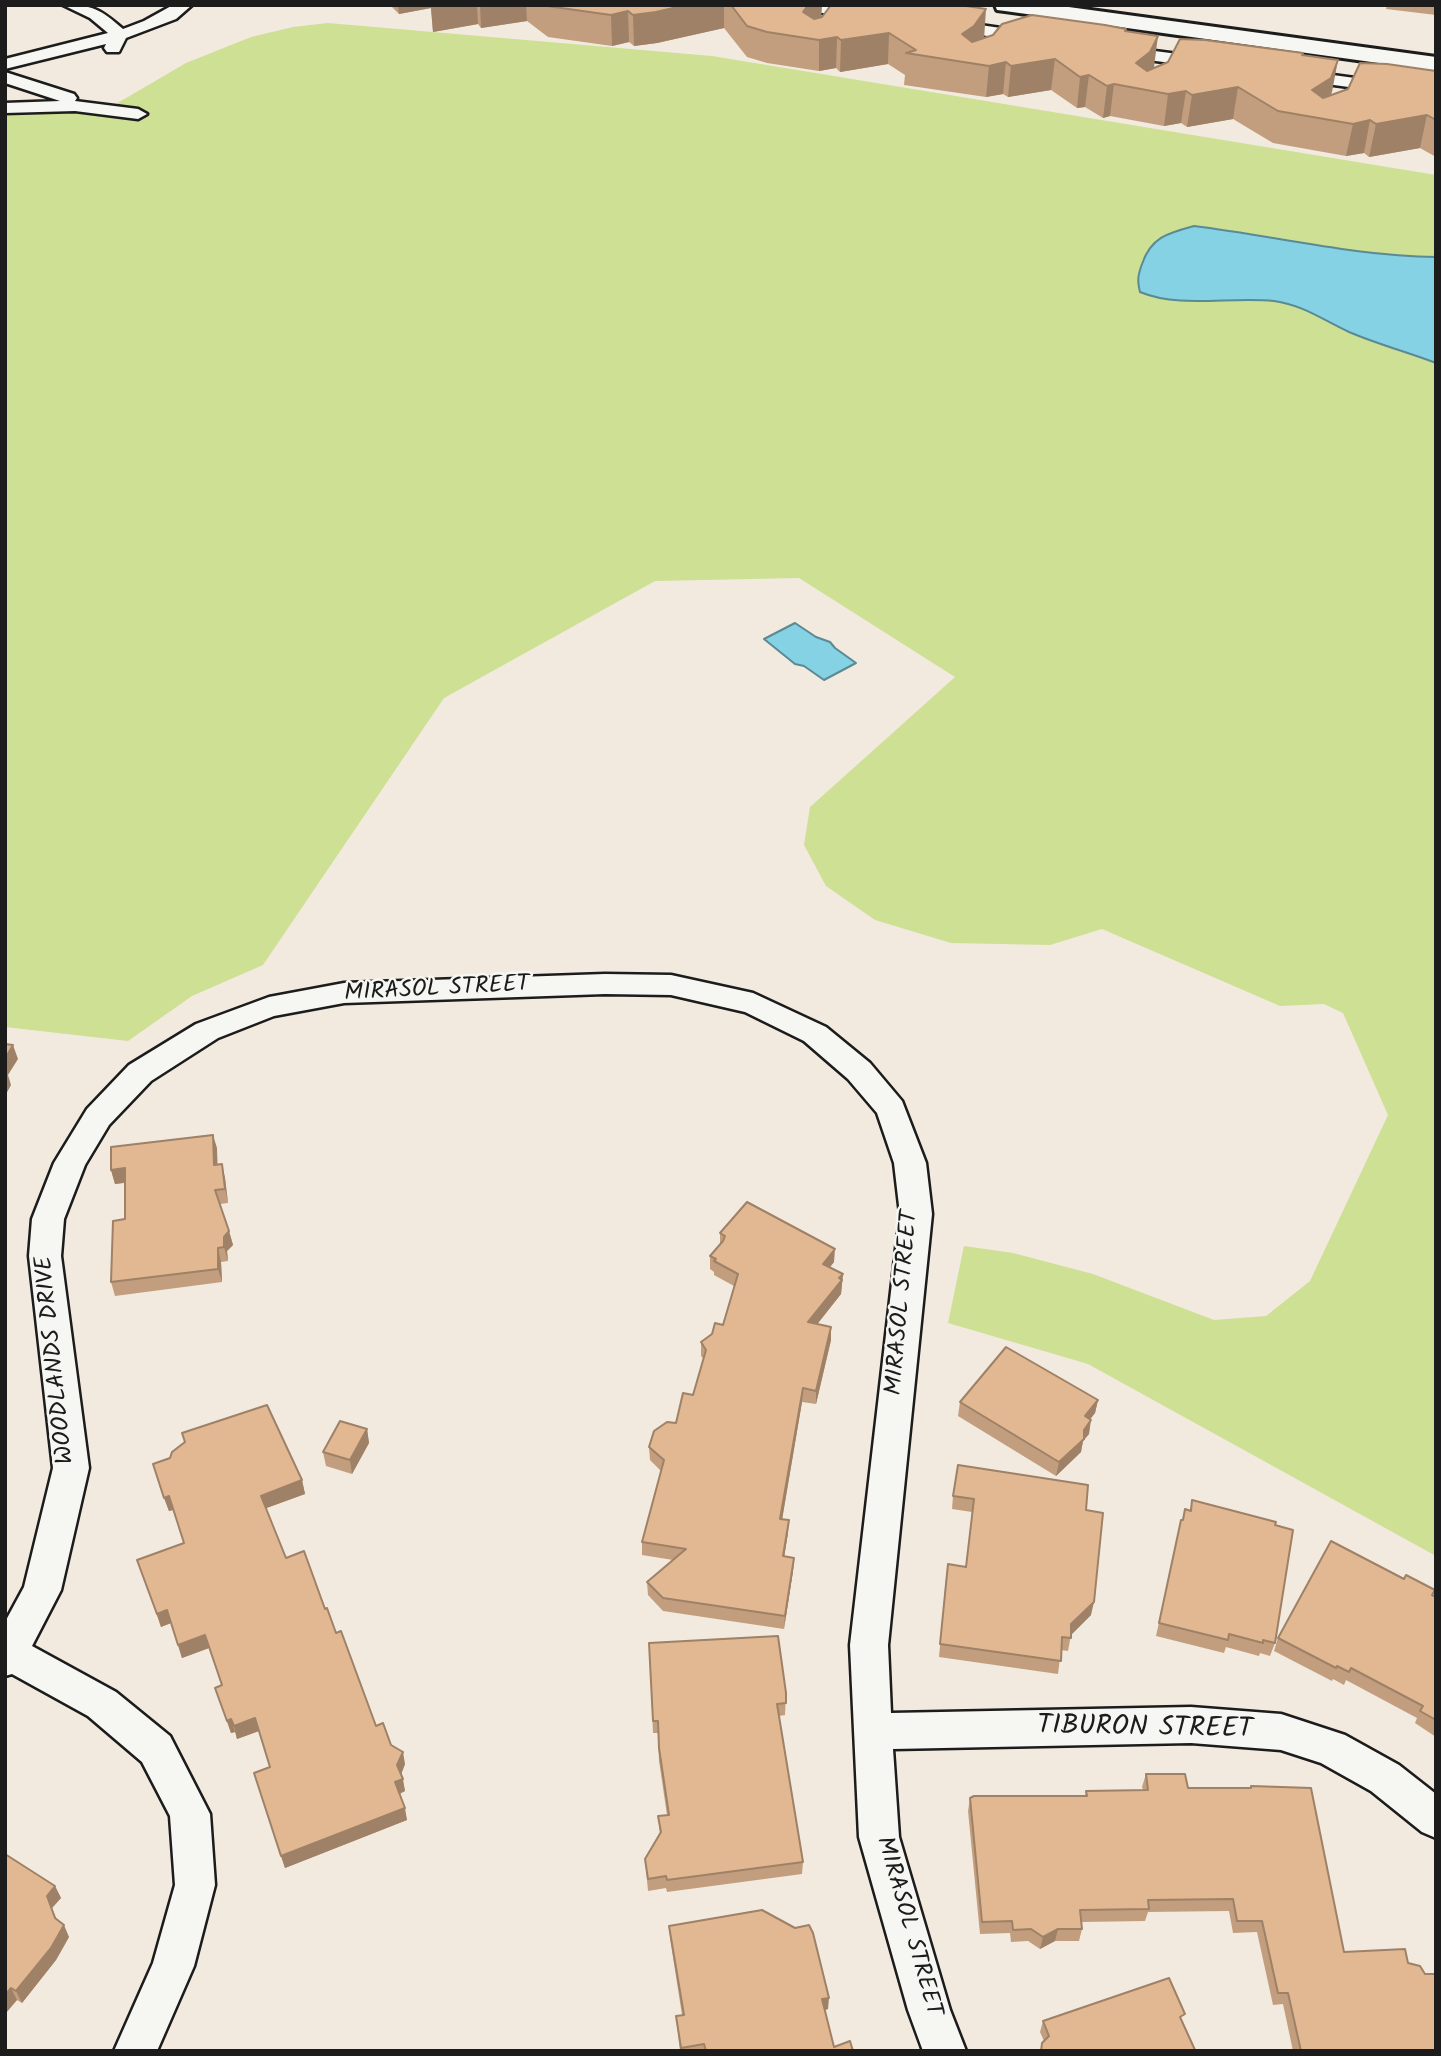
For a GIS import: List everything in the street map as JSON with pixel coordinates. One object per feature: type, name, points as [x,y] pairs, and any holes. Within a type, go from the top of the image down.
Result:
[{"type":"main road","points":[[1005,5],[1436,64]]},
{"type":"main road","points":[[1150,5],[1436,44]]},
{"type":"street","points":[[71,5],[96,13],[119,34]]},
{"type":"street","points":[[5,64],[152,26],[175,14],[184,5]]},
{"type":"street","points":[[807,6],[835,16],[880,16]]},
{"type":"street","points":[[935,23],[1054,41]]},
{"type":"street","points":[[990,51],[1003,33]]},
{"type":"street","points":[[79,64],[112,48],[119,34]]},
{"type":"street","points":[[1104,49],[1224,65]]},
{"type":"street","points":[[1160,78],[1170,58]]},
{"type":"street","points":[[7,82],[52,71]]},
{"type":"street","points":[[1279,73],[1436,94]]},
{"type":"street","points":[[7,82],[102,108],[138,114]]},
{"type":"street","points":[[1339,104],[1347,82]]},
{"type":"street","points":[[5,108],[102,108]]},
{"type":"street","name":"MIRASOL STREET","points":[[207,1031],[269,1007],[344,993],[605,984],[671,985],[753,1003],[815,1034],[859,1071],[891,1109],[910,1163],[916,1214],[869,1644],[872,1731],[879,1837],[929,2010],[944,2051]]},
{"type":"street","name":"WOODLANDS DRIVE","points":[[8,1656],[42,1590],[71,1468],[45,1256],[48,1219],[70,1163],[97,1117],[140,1073],[207,1031]]},
{"type":"street","points":[[8,1656],[102,1704],[156,1749],[190,1814],[195,1885],[173,1966],[135,2051]]},
{"type":"street","name":"TIBURON STREET","points":[[872,1731],[1191,1725],[1281,1732],[1331,1748],[1374,1772],[1436,1819]]},
{"type":"green space","points":[[328,23],[712,56],[1436,175],[1436,1556],[1088,1364],[948,1323],[964,1246],[1013,1253],[1093,1274],[1214,1320],[1266,1316],[1310,1281],[1388,1115],[1343,1013],[1324,1004],[1280,1006],[1102,929],[1050,945],[951,943],[875,920],[826,886],[804,845],[810,807],[955,677],[799,578],[655,581],[444,698],[263,965],[192,996],[128,1041],[5,1027],[5,113],[109,108],[186,63],[251,37],[293,27]]},
{"type":"water","points":[[1194,226],[1375,253],[1436,257],[1436,363],[1349,332],[1304,309],[1284,303],[1257,300],[1172,300],[1140,292],[1139,275],[1150,248],[1168,234]]},
{"type":"water","points":[[795,623],[816,637],[830,642],[856,663],[824,680],[804,666],[795,664],[764,639]]},
{"type":"building","points":[[545,5],[686,5],[656,12],[633,15],[628,11],[611,15]]},
{"type":"building","points":[[731,5],[808,5],[803,12],[814,19],[822,17],[831,5],[960,5],[986,9],[974,26],[962,34],[972,42],[993,35],[1002,24],[1032,15],[1105,25],[1158,36],[1150,52],[1136,63],[1147,71],[1168,62],[1180,39],[1303,53],[1302,55],[1338,60],[1331,78],[1312,90],[1323,98],[1348,89],[1360,63],[1436,71],[1436,120],[1427,115],[1376,124],[1370,120],[1353,124],[1278,111],[1238,87],[1192,95],[1186,91],[1168,94],[1114,84],[1107,86],[1089,75],[1080,77],[1055,59],[1011,66],[1006,62],[989,66],[906,53],[916,50],[889,33],[841,40],[837,37],[819,40],[767,32],[747,26]]},
{"type":"building","points":[[5,1044],[13,1045],[5,1059]]},
{"type":"building","points":[[213,1135],[214,1165],[222,1164],[225,1189],[215,1190],[229,1231],[224,1237],[224,1247],[218,1248],[218,1269],[111,1282],[113,1221],[125,1219],[125,1168],[111,1170],[111,1147]]},
{"type":"building","points":[[747,1202],[835,1249],[823,1264],[843,1274],[839,1278],[842,1280],[808,1322],[831,1327],[816,1391],[803,1388],[780,1519],[789,1520],[783,1556],[794,1558],[785,1616],[663,1598],[647,1582],[686,1549],[642,1542],[664,1460],[649,1447],[654,1431],[667,1422],[676,1423],[683,1393],[693,1395],[706,1350],[701,1342],[712,1334],[715,1323],[723,1325],[738,1274],[710,1256],[723,1241],[725,1236],[720,1233]]},
{"type":"building","points":[[1006,1347],[1098,1400],[1085,1416],[1091,1420],[1084,1430],[1084,1439],[1059,1462],[960,1402]]},
{"type":"building","points":[[267,1405],[302,1480],[261,1496],[286,1558],[304,1551],[336,1633],[341,1631],[376,1726],[383,1723],[391,1745],[403,1752],[397,1765],[403,1779],[395,1782],[405,1808],[281,1856],[254,1773],[270,1767],[255,1718],[234,1726],[231,1719],[227,1721],[215,1688],[222,1685],[205,1635],[178,1645],[167,1610],[157,1614],[137,1560],[184,1543],[169,1496],[164,1498],[153,1464],[170,1458],[172,1452],[185,1442],[182,1433]]},
{"type":"building","points":[[340,1421],[367,1429],[350,1460],[323,1452]]},
{"type":"building","points":[[958,1465],[1088,1485],[1086,1510],[1103,1513],[1094,1602],[1071,1624],[1071,1638],[1062,1637],[1061,1661],[940,1644],[948,1564],[966,1567],[974,1499],[953,1496]]},
{"type":"building","points":[[1192,1500],[1276,1522],[1275,1525],[1293,1530],[1275,1643],[1263,1640],[1263,1643],[1229,1634],[1228,1640],[1159,1623],[1181,1520],[1185,1509],[1191,1511]]},
{"type":"building","points":[[1331,1541],[1404,1579],[1406,1575],[1435,1590],[1432,1595],[1436,1597],[1436,1720],[1420,1711],[1423,1706],[1351,1668],[1349,1672],[1337,1666],[1336,1668],[1278,1638]]},
{"type":"building","points":[[778,1636],[786,1703],[777,1704],[803,1862],[667,1880],[666,1876],[648,1879],[645,1859],[661,1832],[658,1816],[669,1815],[659,1748],[658,1721],[653,1721],[649,1643]]},
{"type":"building","points":[[1146,1774],[1185,1774],[1188,1788],[1311,1788],[1344,1952],[1405,1949],[1408,1963],[1420,1966],[1425,1974],[1436,1974],[1436,2051],[1301,2051],[1288,1993],[1278,1993],[1262,1921],[1237,1921],[1233,1899],[1148,1900],[1149,1909],[1080,1910],[1082,1929],[1058,1929],[1043,1937],[1031,1929],[1013,1930],[1012,1921],[982,1922],[970,1798],[1087,1796],[1086,1791],[1148,1790]]},
{"type":"building","points":[[5,1854],[55,1886],[47,1896],[55,1918],[64,1925],[51,1948],[16,1991],[11,1988],[5,1995]]},
{"type":"building","points":[[762,1910],[795,1928],[809,1925],[829,1998],[822,1999],[834,2047],[850,2041],[853,2051],[706,2051],[704,2044],[681,2048],[676,2016],[684,2015],[669,1926]]},
{"type":"building","points":[[1169,1978],[1185,2014],[1180,2017],[1195,2050],[1041,2051],[1042,2043],[1049,2036],[1043,2021]]}]
